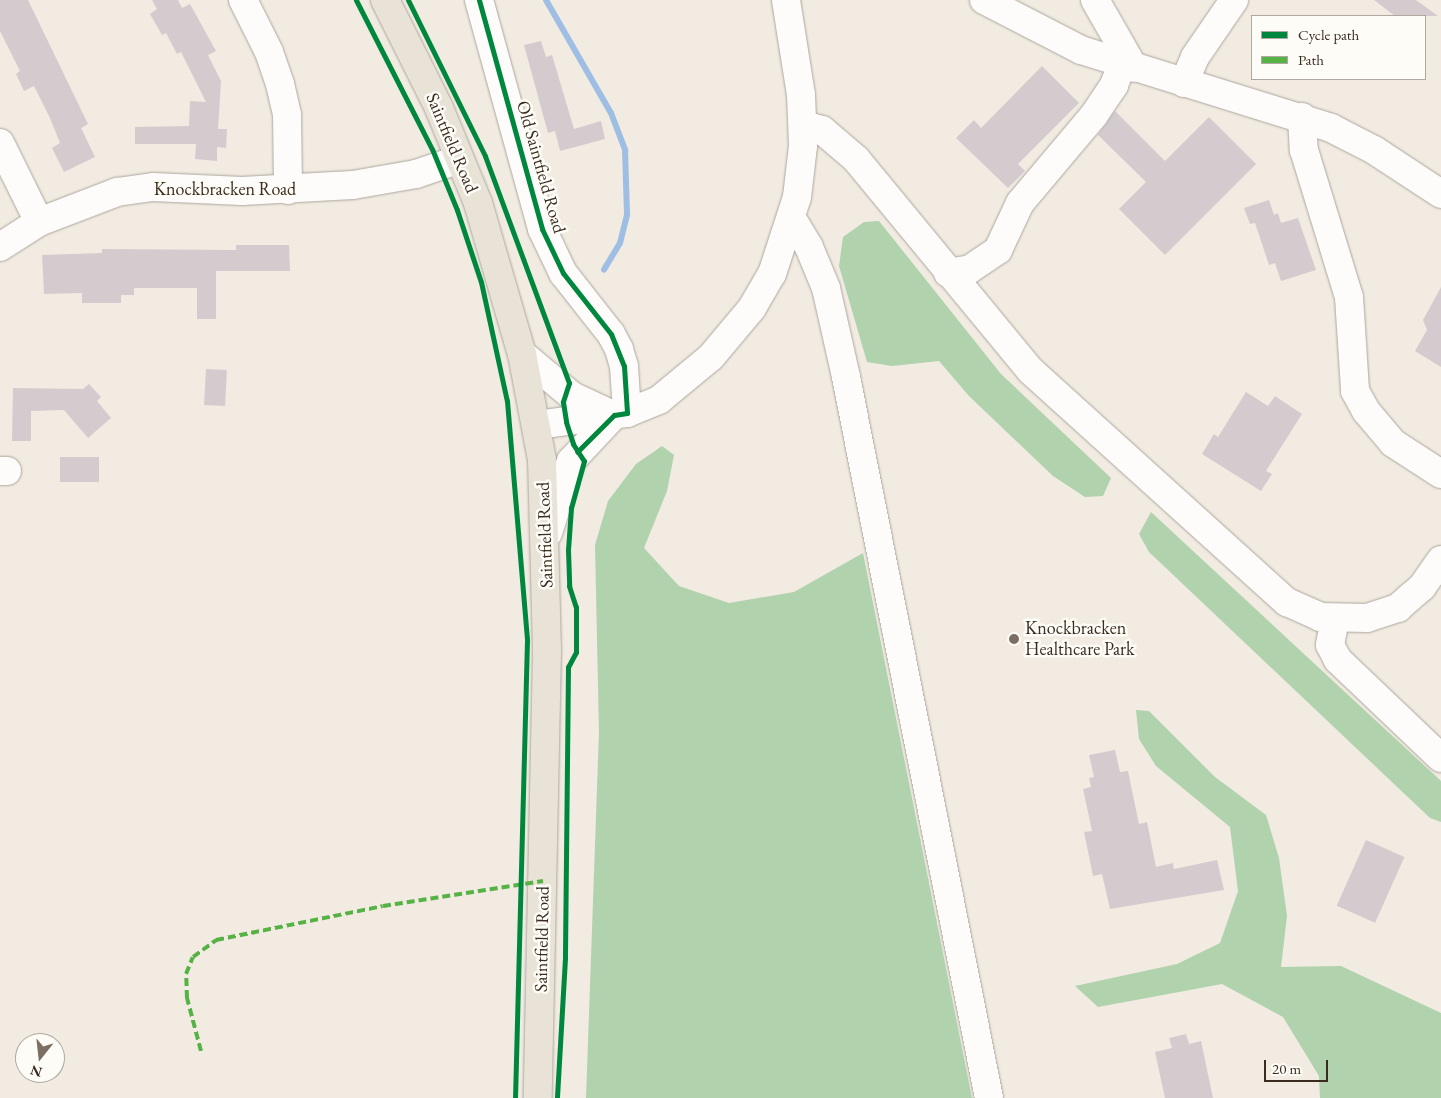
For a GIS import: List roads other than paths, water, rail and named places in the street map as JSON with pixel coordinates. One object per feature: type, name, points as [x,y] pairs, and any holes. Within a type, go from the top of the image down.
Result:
[{"type":"highway","name":"Saintfield Road","points":[[385,0],[438,108],[460,159],[498,262],[522,354],[537,425],[546,538],[538,1098]]},
{"type":"street","points":[[242,0],[270,52],[280,84],[287,115],[288,190]]},
{"type":"street","name":"Old Saintfield Road","points":[[479,0],[542,229],[563,273],[611,334],[619,349],[624,366],[620,414]]},
{"type":"street","points":[[537,425],[620,414],[659,400],[671,392],[723,343],[752,308],[772,274],[797,197],[804,125],[786,0]]},
{"type":"street","points":[[984,0],[1081,50],[1184,83],[1302,117],[1434,180]]},
{"type":"street","points":[[1095,0],[1128,66]]},
{"type":"street","points":[[1184,83],[1195,57],[1234,0]]},
{"type":"street","points":[[948,272],[970,269],[998,250],[1020,203],[1094,115],[1128,66]]},
{"type":"street","points":[[1302,117],[1304,150],[1350,297],[1355,391],[1366,411],[1398,447],[1441,474]]},
{"type":"street","points":[[804,125],[822,130],[856,159],[948,272],[1049,390],[1272,589],[1302,611],[1335,619],[1367,618],[1398,608],[1422,587],[1441,560]]},
{"type":"street","points":[[0,143],[39,222]]},
{"type":"street","name":"Knockbracken Road","points":[[0,247],[39,222],[117,192],[153,187],[288,190],[353,185],[424,172],[460,159]]},
{"type":"street","points":[[791,217],[809,247],[826,288],[989,1098]]},
{"type":"street","points":[[522,354],[572,396],[620,414]]},
{"type":"street","points":[[546,538],[556,500],[572,461],[620,414]]},
{"type":"street","points":[[1272,589],[1293,617],[1441,758]]},
{"type":"street","points":[[1335,619],[1330,644],[1338,660]]},
{"type":"waterway","points":[[546,0],[611,113],[625,150],[627,215],[620,243],[604,270]]},
{"type":"place","name":"Knockbracken Healthcare Park","points":[[1014,639]]}]
